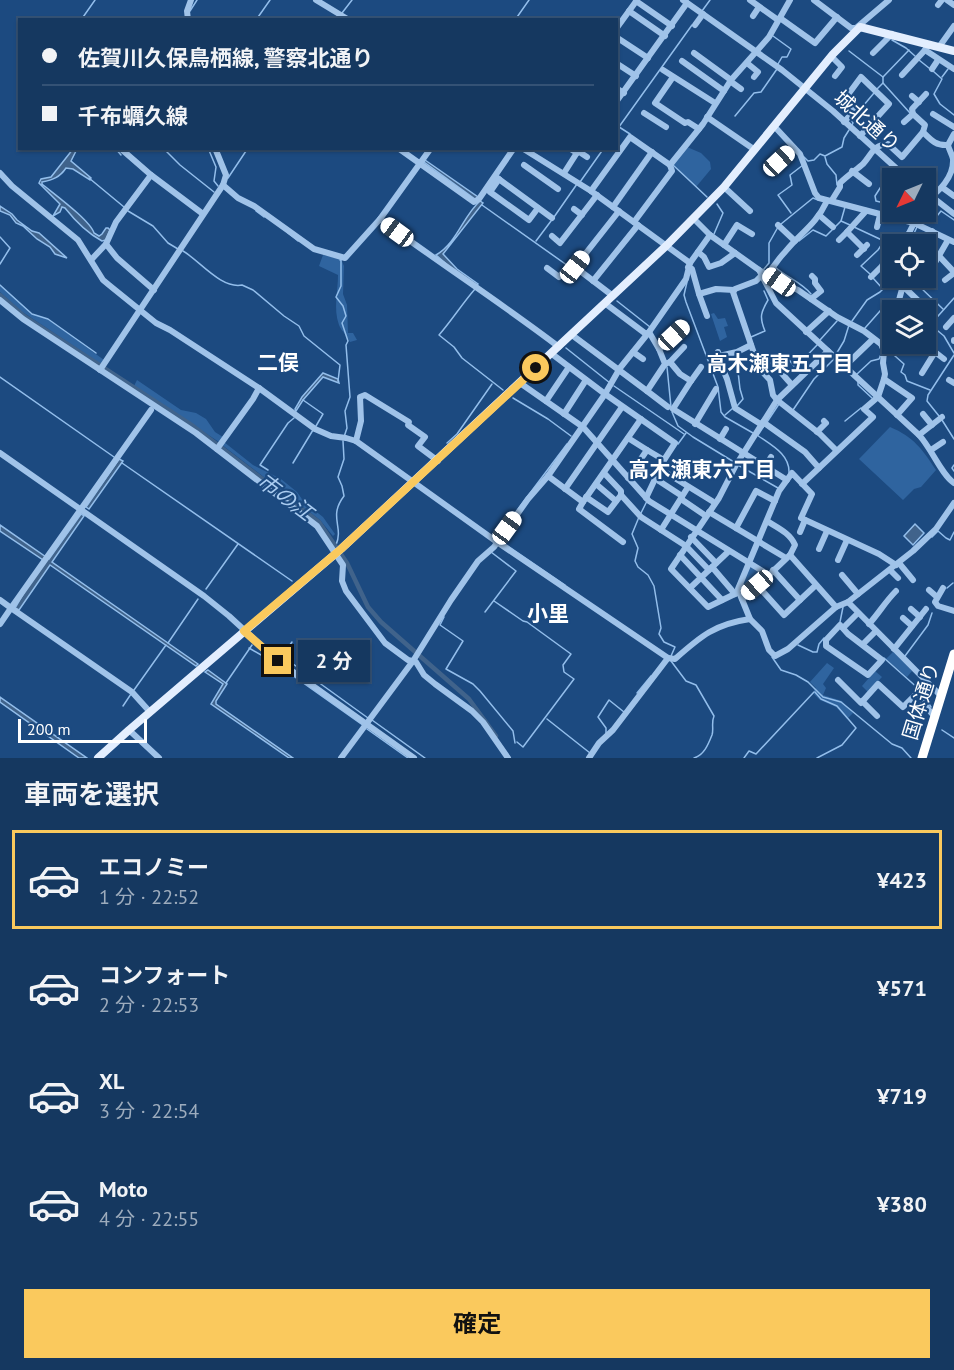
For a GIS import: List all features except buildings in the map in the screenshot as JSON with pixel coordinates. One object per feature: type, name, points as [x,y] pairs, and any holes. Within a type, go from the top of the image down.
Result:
[{"type":"highway","name":"国体通り","points":[[922,758],[954,654]]},
{"type":"highway","name":"国体通り","points":[[928,758],[954,671]]},
{"type":"main road","points":[[98,758],[339,550],[606,304],[724,187],[831,56],[860,27],[891,34],[926,47],[939,46],[954,51]]},
{"type":"street","points":[[188,18],[187,11],[191,0]]},
{"type":"street","points":[[316,0],[345,18]]},
{"type":"street","points":[[750,0],[815,43],[836,18]]},
{"type":"street","points":[[593,281],[637,225],[672,171],[671,163],[708,118],[715,103],[731,81],[769,37],[790,0]]},
{"type":"street","points":[[814,0],[851,28],[860,27],[889,0]]},
{"type":"street","points":[[618,27],[636,1],[672,26]]},
{"type":"street","points":[[618,100],[672,26],[685,1]]},
{"type":"street","name":"城北通り","points":[[685,1],[805,88],[895,168]]},
{"type":"street","points":[[942,2],[954,6]]},
{"type":"street","points":[[753,16],[759,7]]},
{"type":"street","points":[[629,11],[664,36]]},
{"type":"street","points":[[695,25],[702,13]]},
{"type":"street","points":[[939,46],[954,26]]},
{"type":"street","points":[[873,53],[891,34]]},
{"type":"street","points":[[618,38],[648,58]]},
{"type":"street","points":[[902,75],[926,47],[938,60],[954,69]]},
{"type":"street","points":[[694,53],[740,90]]},
{"type":"street","points":[[831,56],[842,67],[835,76]]},
{"type":"street","points":[[932,69],[938,60]]},
{"type":"street","points":[[682,61],[724,91]]},
{"type":"street","points":[[748,63],[758,72],[754,77]]},
{"type":"street","points":[[618,64],[636,76]]},
{"type":"street","points":[[663,70],[715,103]]},
{"type":"street","points":[[673,77],[656,103],[685,123],[688,122],[699,129]]},
{"type":"street","points":[[849,126],[855,110],[844,100],[861,77],[889,104],[860,136]]},
{"type":"street","points":[[618,88],[624,93]]},
{"type":"street","points":[[904,122],[912,115],[912,109],[926,94]]},
{"type":"street","points":[[912,96],[919,102]]},
{"type":"street","points":[[659,122],[667,111]]},
{"type":"street","points":[[644,113],[666,127]]},
{"type":"street","points":[[933,114],[954,127]]},
{"type":"street","points":[[699,294],[716,289],[734,290],[756,281],[812,225],[825,199],[840,187],[840,183],[863,163],[873,149],[888,144],[901,156],[923,132],[925,125],[923,121],[912,115]]},
{"type":"street","points":[[708,118],[755,150]]},
{"type":"street","points":[[774,126],[805,163],[814,193],[825,199],[916,224],[951,241],[936,261]]},
{"type":"street","points":[[923,132],[933,143],[940,146],[948,145]]},
{"type":"street","points":[[936,192],[943,188],[949,175],[953,161],[948,145],[954,134]]},
{"type":"street","points":[[591,190],[630,137],[671,163]]},
{"type":"street","points":[[779,161],[794,148]]},
{"type":"street","points":[[122,150],[203,214]]},
{"type":"street","points":[[100,370],[222,186],[226,175],[216,150]]},
{"type":"street","points":[[401,150],[422,162],[474,202],[497,178]]},
{"type":"street","points":[[222,186],[314,249],[341,257],[348,256],[380,219],[430,150]]},
{"type":"street","points":[[513,150],[490,192],[529,220],[538,208]]},
{"type":"street","points":[[525,150],[591,190],[596,197],[666,246],[689,267],[707,315]]},
{"type":"street","points":[[535,156],[539,150]]},
{"type":"street","points":[[564,173],[578,151],[586,157]]},
{"type":"street","points":[[613,207],[652,152]]},
{"type":"street","points":[[524,165],[558,189]]},
{"type":"street","points":[[542,177],[550,165]]},
{"type":"street","points":[[852,171],[869,183]]},
{"type":"street","points":[[0,173],[12,186],[78,240],[103,280],[156,322],[259,388],[314,428],[331,436],[356,441],[414,482],[494,544],[667,657],[675,659],[717,626],[749,619]]},
{"type":"street","points":[[91,260],[106,244],[116,222],[151,175]]},
{"type":"street","points":[[497,178],[552,218]]},
{"type":"street","points":[[724,187],[750,211]]},
{"type":"street","points":[[943,188],[954,196]]},
{"type":"street","points":[[552,236],[560,243],[596,197]]},
{"type":"street","points":[[936,202],[954,214]]},
{"type":"street","points":[[574,209],[582,215]]},
{"type":"street","points":[[840,240],[866,211]]},
{"type":"street","points":[[574,270],[618,212]]},
{"type":"street","points":[[819,215],[833,227]]},
{"type":"street","points":[[877,227],[880,215]]},
{"type":"street","points":[[380,219],[477,287],[555,350],[569,367],[675,443],[664,460],[648,499]]},
{"type":"street","points":[[694,219],[712,236],[763,273],[813,298],[838,318],[864,331],[882,347]]},
{"type":"street","points":[[806,219],[812,225]]},
{"type":"street","points":[[908,234],[916,224]]},
{"type":"street","points":[[562,225],[569,231]]},
{"type":"street","points":[[724,244],[738,225],[752,234]]},
{"type":"street","points":[[779,226],[795,242]]},
{"type":"street","points":[[851,228],[865,247],[857,255]]},
{"type":"street","points":[[341,758],[416,656],[478,561],[548,476],[583,427],[619,372],[686,279],[689,267],[712,236]]},
{"type":"street","points":[[106,244],[117,258],[154,290]]},
{"type":"street","points":[[700,253],[709,268],[735,253]]},
{"type":"street","points":[[939,256],[954,272],[945,280]]},
{"type":"street","points":[[872,276],[882,266]]},
{"type":"street","points":[[547,268],[560,277],[566,269],[574,270],[613,296]]},
{"type":"street","points":[[763,273],[776,303],[919,435],[931,450],[942,471],[954,483]]},
{"type":"street","points":[[812,276],[821,291],[813,298]]},
{"type":"street","points":[[713,281],[716,289]]},
{"type":"street","points":[[900,300],[904,289],[916,300]]},
{"type":"street","points":[[734,290],[759,368],[770,380],[773,395],[837,450]]},
{"type":"street","points":[[0,300],[23,319],[196,432],[317,526],[339,550],[343,565],[342,581],[351,599],[385,643],[408,660],[416,656]]},
{"type":"street","points":[[606,304],[649,331],[661,347],[667,363],[691,381]]},
{"type":"street","points":[[806,332],[829,311]]},
{"type":"street","points":[[946,327],[954,318]]},
{"type":"street","points":[[661,347],[685,324]]},
{"type":"street","points":[[572,335],[668,407]]},
{"type":"street","points":[[844,367],[873,339]]},
{"type":"street","points":[[718,352],[719,356],[736,352],[751,344]]},
{"type":"street","points":[[647,392],[667,363],[684,347]]},
{"type":"street","points":[[767,521],[785,532],[795,545],[788,557],[757,585],[739,595],[708,607],[671,569],[779,401],[792,385],[828,351]]},
{"type":"street","points":[[633,352],[642,359]]},
{"type":"street","points":[[936,352],[944,358]]},
{"type":"street","points":[[802,484],[873,417],[864,409],[878,397],[885,374],[883,354]]},
{"type":"street","points":[[922,373],[935,354]]},
{"type":"street","points":[[719,360],[728,379],[735,407],[805,452],[819,468]]},
{"type":"street","points":[[546,401],[569,367]]},
{"type":"street","points":[[701,367],[673,409],[785,479]]},
{"type":"street","points":[[777,368],[792,385]]},
{"type":"street","points":[[884,379],[912,398],[897,416]]},
{"type":"street","points":[[564,414],[586,380]]},
{"type":"street","points":[[520,383],[583,427],[648,499],[729,551],[771,572],[800,600]]},
{"type":"street","points":[[217,449],[259,388]]},
{"type":"street","points":[[694,424],[716,389]]},
{"type":"street","points":[[356,441],[361,421],[360,397],[366,395],[409,422],[408,425],[424,437],[418,446],[438,461]]},
{"type":"street","points":[[565,489],[622,407]]},
{"type":"street","points":[[0,624],[151,410]]},
{"type":"street","points":[[923,414],[932,425]]},
{"type":"street","points":[[919,435],[941,418]]},
{"type":"street","points":[[623,542],[579,509],[640,419]]},
{"type":"street","points":[[817,432],[826,423],[824,421]]},
{"type":"street","points":[[720,440],[726,429]]},
{"type":"street","points":[[628,438],[664,460]]},
{"type":"street","points":[[931,450],[943,442]]},
{"type":"street","points":[[628,478],[646,450]]},
{"type":"street","points":[[0,453],[204,596],[278,661],[414,758]]},
{"type":"street","points":[[765,467],[771,457]]},
{"type":"street","points":[[661,470],[712,501]]},
{"type":"street","points":[[604,473],[640,516],[686,546],[712,567],[739,595]]},
{"type":"street","points":[[913,580],[899,564],[801,518],[812,494],[792,473],[785,479],[773,500],[767,521],[738,589],[749,619],[762,631],[769,650],[778,656],[836,607],[849,603],[891,571],[899,564],[936,529],[952,512],[954,503]]},
{"type":"street","points":[[548,476],[565,489],[608,512],[621,493],[634,484]]},
{"type":"street","points":[[659,481],[681,498],[708,514],[788,557],[836,607]]},
{"type":"street","points":[[596,484],[616,501]]},
{"type":"street","points":[[661,530],[688,487]]},
{"type":"street","points":[[736,528],[756,491],[773,500]]},
{"type":"street","points":[[800,532],[805,520]]},
{"type":"street","points":[[819,549],[827,531]]},
{"type":"street","points":[[691,537],[712,567]]},
{"type":"street","points":[[838,560],[847,540]]},
{"type":"street","points":[[690,588],[729,551]]},
{"type":"street","points":[[680,555],[722,600]]},
{"type":"street","points":[[891,571],[898,578]]},
{"type":"street","points":[[842,575],[858,594]]},
{"type":"street","points":[[757,585],[784,615],[816,585]]},
{"type":"street","points":[[943,588],[935,602],[938,606],[954,611]]},
{"type":"street","points":[[929,590],[937,597]]},
{"type":"street","points":[[869,624],[881,612],[882,605],[896,591]]},
{"type":"street","points":[[0,600],[133,693],[150,712]]},
{"type":"street","points":[[849,603],[941,696]]},
{"type":"street","points":[[910,609],[920,616]]},
{"type":"street","points":[[894,649],[926,609]]},
{"type":"street","points":[[844,627],[858,613]]},
{"type":"street","points":[[903,618],[912,626]]},
{"type":"street","points":[[840,625],[864,643],[882,660],[868,675],[826,646],[827,639],[840,625]]},
{"type":"street","points":[[864,643],[876,631]]},
{"type":"street","points":[[416,656],[429,680],[459,700],[477,716],[508,758]]},
{"type":"street","points":[[600,758],[591,755],[599,743],[614,730],[667,657]]},
{"type":"street","points":[[838,680],[877,716]]},
{"type":"street","points":[[862,701],[878,684],[903,707],[918,692],[935,717]]},
{"type":"street","points":[[129,730],[159,758]]},
{"type":"shaded area","points":[[687,147],[701,153],[710,162],[711,169],[696,187],[673,164]]},
{"type":"shaded area","points":[[72,150],[76,150],[71,161],[91,178],[90,180],[73,169],[66,168],[59,176],[42,182],[42,184],[79,214],[94,233],[99,236],[108,228],[110,230],[106,240],[102,241],[87,231],[65,208],[62,207],[60,212],[53,216],[60,204],[39,183],[41,179],[51,177]]},
{"type":"shaded area","points":[[425,160],[478,197],[475,199],[424,162]]},
{"type":"shaded area","points":[[480,201],[483,203],[443,254],[457,269],[478,284],[477,286],[436,255],[455,237]]},
{"type":"shaded area","points":[[0,206],[32,231],[39,233],[67,258],[55,254],[50,247],[16,223],[10,215],[0,211]]},
{"type":"shaded area","points":[[323,255],[341,259],[344,266],[343,294],[347,305],[348,333],[353,333],[357,340],[350,342],[339,325],[336,306],[338,275],[319,266]]},
{"type":"shaded area","points":[[0,285],[32,314],[48,319],[104,360],[101,364],[21,311],[0,292]]},
{"type":"shaded area","points":[[714,313],[718,319],[725,318],[728,326],[724,327],[727,337],[720,341],[711,314]]},
{"type":"shaded area","points":[[323,373],[338,379],[339,383],[323,377],[296,411],[302,397]]},
{"type":"shaded area","points":[[137,380],[181,410],[196,413],[206,419],[215,432],[223,437],[219,442],[134,386]]},
{"type":"shaded area","points":[[890,427],[917,444],[936,470],[921,487],[914,489],[903,500],[859,459]]},
{"type":"shaded area","points":[[224,442],[253,465],[281,479],[297,492],[304,502],[323,517],[335,534],[333,536],[320,520],[222,445]]},
{"type":"shaded area","points":[[119,459],[123,461],[89,509],[86,507]]},
{"type":"shaded area","points":[[81,514],[84,516],[52,562],[198,664],[196,666],[50,565],[19,610],[15,608],[43,560],[0,531],[0,525],[49,559]]},
{"type":"shaded area","points":[[915,524],[924,533],[913,545],[904,536]]},
{"type":"shaded area","points":[[750,564],[766,574],[744,595],[740,591]]},
{"type":"shaded area","points":[[894,651],[912,671],[907,677],[886,659]]},
{"type":"shaded area","points":[[827,663],[834,668],[823,684],[826,688],[823,695],[842,701],[853,713],[847,719],[836,707],[820,700],[814,694],[816,688],[810,682]]},
{"type":"shaded area","points":[[208,670],[227,684],[216,704],[293,758],[289,758],[211,704],[223,684],[205,672]]},
{"type":"shaded area","points":[[875,671],[882,677],[868,692],[862,686]]},
{"type":"shaded area","points":[[0,697],[87,758],[79,758],[0,702]]},
{"type":"waterway","points":[[82,18],[95,0]]},
{"type":"waterway","points":[[190,11],[197,0]]},
{"type":"waterway","points":[[257,18],[270,0]]},
{"type":"waterway","points":[[342,13],[352,0]]},
{"type":"waterway","points":[[516,18],[529,0]]},
{"type":"waterway","points":[[702,11],[710,0]]},
{"type":"waterway","points":[[618,128],[692,25]]},
{"type":"waterway","points":[[773,36],[791,49],[787,57],[782,57],[778,64]]},
{"type":"waterway","points":[[892,40],[915,56]]},
{"type":"waterway","points":[[883,77],[909,50]]},
{"type":"waterway","points":[[849,51],[883,77],[883,83],[910,113]]},
{"type":"waterway","points":[[919,60],[929,68]]},
{"type":"waterway","points":[[735,116],[754,93],[761,92],[777,69]]},
{"type":"waterway","points":[[942,77],[948,69]]},
{"type":"waterway","points":[[933,71],[942,79],[934,94],[940,104],[954,115]]},
{"type":"waterway","points":[[877,89],[883,83]]},
{"type":"waterway","points":[[858,112],[874,93]]},
{"type":"waterway","points":[[852,125],[851,119],[854,115]]},
{"type":"waterway","points":[[618,126],[630,134]]},
{"type":"waterway","points":[[804,157],[808,161],[814,160],[820,154],[825,156],[842,147],[849,130]]},
{"type":"waterway","points":[[117,150],[121,155]]},
{"type":"waterway","points":[[165,150],[214,192]]},
{"type":"waterway","points":[[209,150],[216,167],[214,181],[218,186]]},
{"type":"waterway","points":[[228,178],[247,150]]},
{"type":"waterway","points":[[580,182],[603,150]]},
{"type":"waterway","points":[[825,157],[827,164],[836,175],[837,185]]},
{"type":"waterway","points":[[673,165],[707,197]]},
{"type":"waterway","points":[[791,213],[778,195],[792,185],[790,175],[803,165]]},
{"type":"waterway","points":[[89,178],[124,207]]},
{"type":"waterway","points":[[554,217],[577,184]]},
{"type":"waterway","points":[[882,185],[875,196],[876,201],[882,202]]},
{"type":"waterway","points":[[781,224],[813,198],[818,200]]},
{"type":"waterway","points":[[714,234],[723,213],[717,204]]},
{"type":"waterway","points":[[482,205],[571,268]]},
{"type":"waterway","points":[[799,241],[813,230],[826,236],[841,221],[845,207]]},
{"type":"waterway","points":[[128,211],[153,226],[168,243],[178,249]]},
{"type":"waterway","points":[[256,211],[264,217]]},
{"type":"waterway","points":[[936,216],[941,211],[954,220]]},
{"type":"waterway","points":[[536,241],[551,221]]},
{"type":"waterway","points":[[841,221],[850,225]]},
{"type":"waterway","points":[[764,269],[769,263],[769,243],[778,227]]},
{"type":"waterway","points":[[854,227],[884,241],[861,266],[870,274]]},
{"type":"waterway","points":[[914,234],[917,227]]},
{"type":"waterway","points":[[288,233],[298,241]]},
{"type":"waterway","points":[[0,237],[10,248],[0,264]]},
{"type":"waterway","points":[[183,251],[226,283],[242,285],[253,290],[299,326],[304,336],[340,365],[338,381]]},
{"type":"waterway","points":[[340,260],[341,286],[336,297],[343,306],[346,316],[342,323],[348,341],[346,345],[350,397],[345,411],[347,428],[344,437]]},
{"type":"waterway","points":[[775,267],[811,294]]},
{"type":"waterway","points":[[873,278],[882,288]]},
{"type":"waterway","points":[[687,282],[684,295],[718,387],[721,412],[725,417],[753,433]]},
{"type":"waterway","points":[[0,285],[32,314],[48,319],[96,353]]},
{"type":"waterway","points":[[852,321],[867,300],[884,288]]},
{"type":"waterway","points":[[921,288],[943,309]]},
{"type":"waterway","points":[[475,289],[439,335],[454,347],[462,358],[503,390]]},
{"type":"waterway","points":[[751,337],[765,331],[762,315],[768,300],[764,291]]},
{"type":"waterway","name":"市の江","points":[[0,295],[24,316],[193,426],[319,522],[347,563],[368,607],[381,622],[469,699],[496,736]]},
{"type":"waterway","points":[[936,318],[954,298]]},
{"type":"waterway","points":[[617,301],[650,327]]},
{"type":"waterway","points":[[865,328],[882,310]]},
{"type":"waterway","points":[[820,340],[837,321]]},
{"type":"waterway","points":[[835,356],[844,341],[849,325]]},
{"type":"waterway","points":[[936,329],[944,336],[954,353]]},
{"type":"waterway","points":[[765,368],[780,355],[794,366],[798,365],[818,344]]},
{"type":"waterway","points":[[566,348],[610,383]]},
{"type":"waterway","points":[[857,374],[871,361],[879,359],[882,352]]},
{"type":"waterway","points":[[736,354],[743,399],[737,406]]},
{"type":"waterway","points":[[893,354],[904,364],[901,372],[907,381],[930,390]]},
{"type":"waterway","points":[[939,416],[927,401],[928,395],[954,355]]},
{"type":"waterway","points":[[793,410],[814,379],[833,360]]},
{"type":"waterway","points":[[667,367],[671,407]]},
{"type":"waterway","points":[[0,377],[114,457]]},
{"type":"waterway","points":[[858,382],[858,385],[872,398]]},
{"type":"waterway","points":[[447,443],[457,434],[492,384]]},
{"type":"waterway","points":[[614,386],[684,434]]},
{"type":"waterway","points":[[513,398],[571,436]]},
{"type":"waterway","points":[[303,400],[323,414],[316,426]]},
{"type":"waterway","points":[[767,422],[779,404]]},
{"type":"waterway","points":[[725,415],[733,408]]},
{"type":"waterway","points":[[845,421],[861,408]]},
{"type":"waterway","points":[[672,412],[678,426],[734,462]]},
{"type":"waterway","points":[[268,470],[260,465],[288,423],[294,418]]},
{"type":"waterway","points":[[942,420],[954,439]]},
{"type":"waterway","points":[[758,435],[764,426]]},
{"type":"waterway","points":[[293,463],[313,430]]},
{"type":"waterway","points":[[678,444],[686,433]]},
{"type":"waterway","points":[[757,435],[783,455],[789,473]]},
{"type":"waterway","points":[[336,545],[337,510],[344,496],[338,477],[344,459],[343,441]]},
{"type":"waterway","points":[[512,517],[567,444]]},
{"type":"waterway","points":[[122,463],[292,581]]},
{"type":"waterway","points":[[738,465],[778,488]]},
{"type":"waterway","points":[[954,465],[952,468],[954,471]]},
{"type":"waterway","points":[[641,513],[647,501]]},
{"type":"waterway","points":[[639,517],[632,534],[638,548],[635,561],[638,567],[648,575],[654,586],[661,628],[659,634],[664,642],[675,647],[671,656]]},
{"type":"waterway","points":[[932,537],[938,531],[950,540],[954,532]]},
{"type":"waterway","points":[[502,542],[565,585]]},
{"type":"waterway","points":[[206,589],[238,544]]},
{"type":"waterway","points":[[485,612],[516,571],[491,552]]},
{"type":"waterway","points":[[947,588],[953,583]]},
{"type":"waterway","points":[[168,643],[198,599]]},
{"type":"waterway","points":[[494,601],[571,654],[563,665],[564,672],[574,679],[523,747],[517,742]]},
{"type":"waterway","points":[[840,622],[843,607]]},
{"type":"waterway","points":[[905,656],[928,625],[932,613]]},
{"type":"waterway","points":[[444,617],[440,625],[463,641],[446,669],[473,684],[480,691],[513,731],[515,743]]},
{"type":"waterway","points":[[798,645],[817,652],[824,638]]},
{"type":"waterway","points":[[292,642],[282,656],[368,718]]},
{"type":"waterway","points":[[134,690],[166,645]]},
{"type":"waterway","points":[[226,683],[252,645]]},
{"type":"waterway","points":[[249,648],[275,663],[364,726]]},
{"type":"waterway","points":[[772,657],[781,670],[808,682],[823,697],[841,702],[892,744],[902,748],[911,758]]},
{"type":"waterway","points":[[884,658],[920,690],[931,707]]},
{"type":"waterway","points":[[671,661],[686,681],[696,685],[714,716],[713,733],[709,742],[703,752],[694,758]]},
{"type":"waterway","points":[[637,693],[651,676]]},
{"type":"waterway","points":[[744,758],[749,751],[756,754],[814,692]]},
{"type":"waterway","points":[[815,692],[821,699],[837,706],[856,728],[842,745],[817,758]]},
{"type":"waterway","points":[[123,706],[131,694]]},
{"type":"waterway","points":[[606,733],[606,728],[598,717],[609,700],[624,712]]},
{"type":"waterway","points":[[547,719],[590,753]]},
{"type":"waterway","points":[[372,720],[425,758]]},
{"type":"waterway","points":[[367,729],[408,758]]},
{"type":"waterway","points":[[942,730],[954,738]]},
{"type":"district","name":"二俣","points":[[278,363]]},
{"type":"district","name":"高木瀬東五丁目","points":[[780,364]]},
{"type":"district","name":"高木瀬東六丁目","points":[[702,470]]},
{"type":"district","name":"小里","points":[[548,614]]},
{"type":"route","points":[[278,661],[244,631],[341,549],[536,368]]}]
